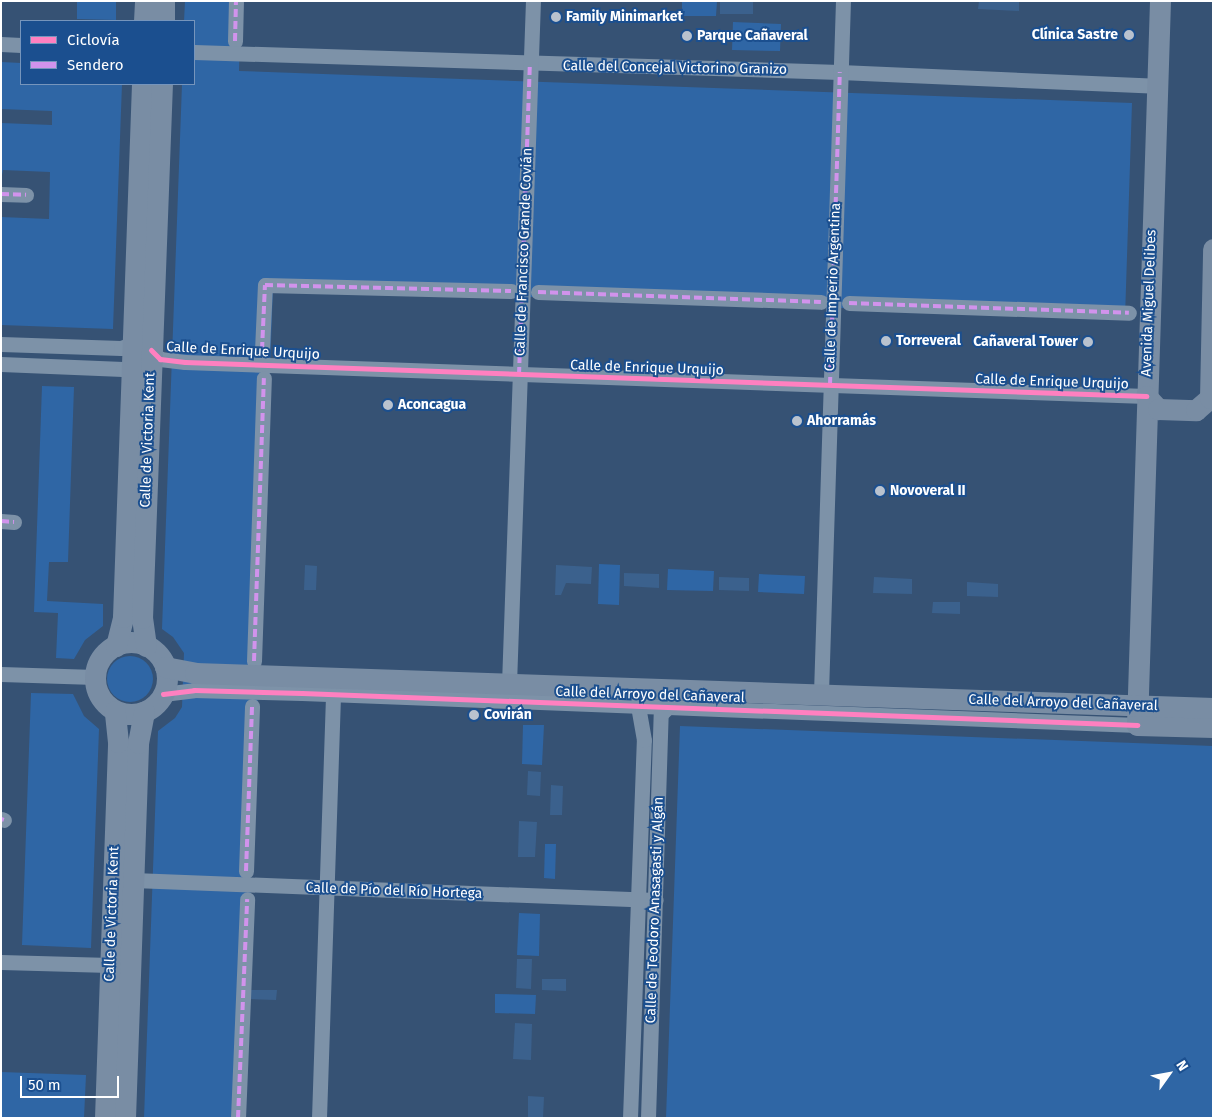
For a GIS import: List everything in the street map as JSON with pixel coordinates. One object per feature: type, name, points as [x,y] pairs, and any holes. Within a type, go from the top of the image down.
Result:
[{"type":"main road","points":[[144,20],[145,1]]},
{"type":"main road","points":[[164,1],[164,20]]},
{"type":"main road","name":"Avenida Miguel Delibes","points":[[1137,716],[1160,1]]},
{"type":"main road","name":"Calle de Victoria Kent","points":[[142,85],[142,618],[146,646]]},
{"type":"main road","name":"Calle de Victoria Kent","points":[[116,646],[123,617],[133,373],[142,347],[162,85]]},
{"type":"main road","points":[[1211,398],[1213,249]]},
{"type":"main road","name":"Calle de Enrique Urquijo","points":[[1146,396],[1158,409],[1196,410],[1211,398]]},
{"type":"main road","points":[[126,643],[146,646],[158,655],[165,667],[163,694],[144,712],[129,714],[115,710],[98,693],[95,677],[99,662],[116,646],[126,643]]},
{"type":"main road","name":"Calle del Arroyo del Cañaveral","points":[[165,667],[195,673],[820,694],[1137,716],[1213,708]]},
{"type":"main road","name":"Calle de Victoria Kent","points":[[105,1118],[118,742],[115,710]]},
{"type":"main road","name":"Calle de Victoria Kent","points":[[125,1118],[138,743],[144,712]]},
{"type":"main road","points":[[1137,716],[1213,727]]},
{"type":"street","points":[[235,41],[236,1]]},
{"type":"street","name":"Calle de Francisco Grande Covián","points":[[509,684],[530,64],[534,1]]},
{"type":"street","name":"Calle de Imperio Argentina","points":[[820,694],[843,1]]},
{"type":"street","points":[[1,44],[20,45]]},
{"type":"street","name":"Calle del Concejal Victorino Granizo","points":[[195,52],[530,64],[840,72],[1156,86]]},
{"type":"street","points":[[1,194],[26,195]]},
{"type":"street","points":[[262,350],[265,285],[511,291]]},
{"type":"street","points":[[538,292],[821,302]]},
{"type":"street","points":[[849,303],[1129,313]]},
{"type":"street","points":[[1,344],[142,347]]},
{"type":"street","name":"Calle de Enrique Urquijo","points":[[142,347],[160,359],[185,362],[1146,396]]},
{"type":"street","points":[[1,364],[123,369],[133,373]]},
{"type":"street","points":[[254,661],[264,378]]},
{"type":"street","points":[[1,674],[95,677]]},
{"type":"street","name":"Calle del Arroyo del Cañaveral","points":[[163,694],[194,690],[670,706],[1137,716]]},
{"type":"street","points":[[318,1118],[333,695]]},
{"type":"street","name":"Calle de Teodoro Anasagasti y Algán","points":[[630,1118],[644,740],[638,705]]},
{"type":"street","points":[[246,871],[252,706]]},
{"type":"street","name":"Calle de Teodoro Anasagasti y Algán","points":[[648,1118],[661,714],[670,706]]},
{"type":"street","name":"Calle de Pío del Río Hortega","points":[[133,880],[326,889],[656,900]]},
{"type":"street","points":[[238,1118],[247,899]]},
{"type":"street","points":[[1,962],[110,965]]},
{"type":"shaded area","points":[[77,1],[116,1],[116,20],[77,19]]},
{"type":"shaded area","points":[[185,1],[241,1],[239,71],[1132,103],[1125,318],[273,288],[242,1118],[144,1118],[158,731],[175,718],[182,707],[184,653],[173,637],[162,629],[182,85],[195,85],[195,20],[184,20]]},
{"type":"shaded area","points":[[682,1],[717,1],[716,16],[682,16]]},
{"type":"shaded area","points":[[720,1],[753,1],[753,14],[720,14]]},
{"type":"shaded area","points":[[979,1],[1019,1],[1019,11],[978,9]]},
{"type":"shaded area","points":[[733,22],[781,24],[780,51],[732,50]]},
{"type":"shaded area","points":[[1,62],[20,63],[20,85],[122,85],[113,329],[1,325],[1,217],[49,219],[50,172],[3,170],[1,180],[1,123],[52,125],[52,111],[1,109]]},
{"type":"shaded area","points":[[42,386],[74,387],[68,562],[49,562],[47,601],[103,604],[103,626],[85,640],[74,659],[56,658],[58,613],[34,612]]},
{"type":"shaded area","points":[[599,564],[620,565],[619,605],[598,604]]},
{"type":"shaded area","points":[[305,565],[317,566],[316,590],[304,590]]},
{"type":"shaded area","points":[[556,565],[592,567],[591,584],[566,583],[561,595],[555,595]]},
{"type":"shaded area","points":[[668,569],[714,571],[713,591],[667,590]]},
{"type":"shaded area","points":[[624,573],[659,574],[659,588],[624,586]]},
{"type":"shaded area","points":[[759,574],[805,576],[804,594],[758,592]]},
{"type":"shaded area","points":[[719,577],[749,578],[749,591],[719,590]]},
{"type":"shaded area","points":[[874,577],[912,579],[912,594],[873,593]]},
{"type":"shaded area","points":[[967,582],[998,584],[998,597],[967,596]]},
{"type":"shaded area","points":[[933,602],[960,602],[960,614],[932,613]]},
{"type":"shaded area","points":[[125,656],[135,656],[149,666],[153,679],[149,692],[143,698],[135,702],[125,702],[111,692],[107,684],[107,674],[117,660]]},
{"type":"shaded area","points":[[31,693],[73,694],[84,716],[99,729],[91,948],[22,945]]},
{"type":"shaded area","points":[[523,725],[544,725],[542,765],[522,764]]},
{"type":"shaded area","points":[[680,726],[1213,746],[1213,1118],[666,1118]]},
{"type":"shaded area","points":[[528,771],[541,772],[540,796],[527,795]]},
{"type":"shaded area","points":[[551,785],[563,786],[562,815],[550,815]]},
{"type":"shaded area","points":[[519,821],[537,822],[535,857],[518,857]]},
{"type":"shaded area","points":[[545,844],[556,844],[555,879],[544,878]]},
{"type":"shaded area","points":[[519,913],[540,914],[539,956],[517,955]]},
{"type":"shaded area","points":[[517,959],[532,959],[531,989],[516,988]]},
{"type":"shaded area","points":[[542,979],[566,979],[566,991],[542,990]]},
{"type":"shaded area","points":[[250,990],[277,990],[276,1000],[249,999]]},
{"type":"shaded area","points":[[495,994],[536,995],[535,1014],[495,1013]]},
{"type":"shaded area","points":[[515,1023],[532,1024],[531,1060],[513,1059]]},
{"type":"shaded area","points":[[1,1072],[86,1075],[84,1118],[1,1118]]},
{"type":"shaded area","points":[[528,1096],[544,1097],[543,1118],[528,1118]]},
{"type":"marked path","points":[[235,41],[236,1]]},
{"type":"marked path","points":[[519,375],[530,64]]},
{"type":"marked path","points":[[830,385],[840,72]]},
{"type":"marked path","points":[[1,194],[26,195]]},
{"type":"marked path","points":[[262,350],[265,285],[511,291]]},
{"type":"marked path","points":[[538,292],[821,302]]},
{"type":"marked path","points":[[849,303],[1129,313]]},
{"type":"marked path","points":[[254,661],[264,378]]},
{"type":"marked path","points":[[1,521],[14,522]]},
{"type":"marked path","points":[[246,871],[252,706]]},
{"type":"marked path","points":[[238,1118],[247,899]]},
{"type":"cycle path","points":[[151,350],[160,359],[185,362],[1146,396]]},
{"type":"cycle path","points":[[163,694],[194,690],[302,693],[1137,725]]},
{"type":"place","name":"Family Minimarket","points":[[556,17]]},
{"type":"place","name":"Clínica Sastre","points":[[1129,35]]},
{"type":"place","name":"Parque Cañaveral","points":[[687,36]]},
{"type":"place","name":"Torreveral","points":[[886,341]]},
{"type":"place","name":"Cañaveral Tower","points":[[1088,342]]},
{"type":"place","name":"Aconcagua","points":[[388,405]]},
{"type":"place","name":"Ahorramás","points":[[797,421]]},
{"type":"place","name":"Novoveral II","points":[[880,491]]},
{"type":"place","name":"Covirán","points":[[474,715]]}]
